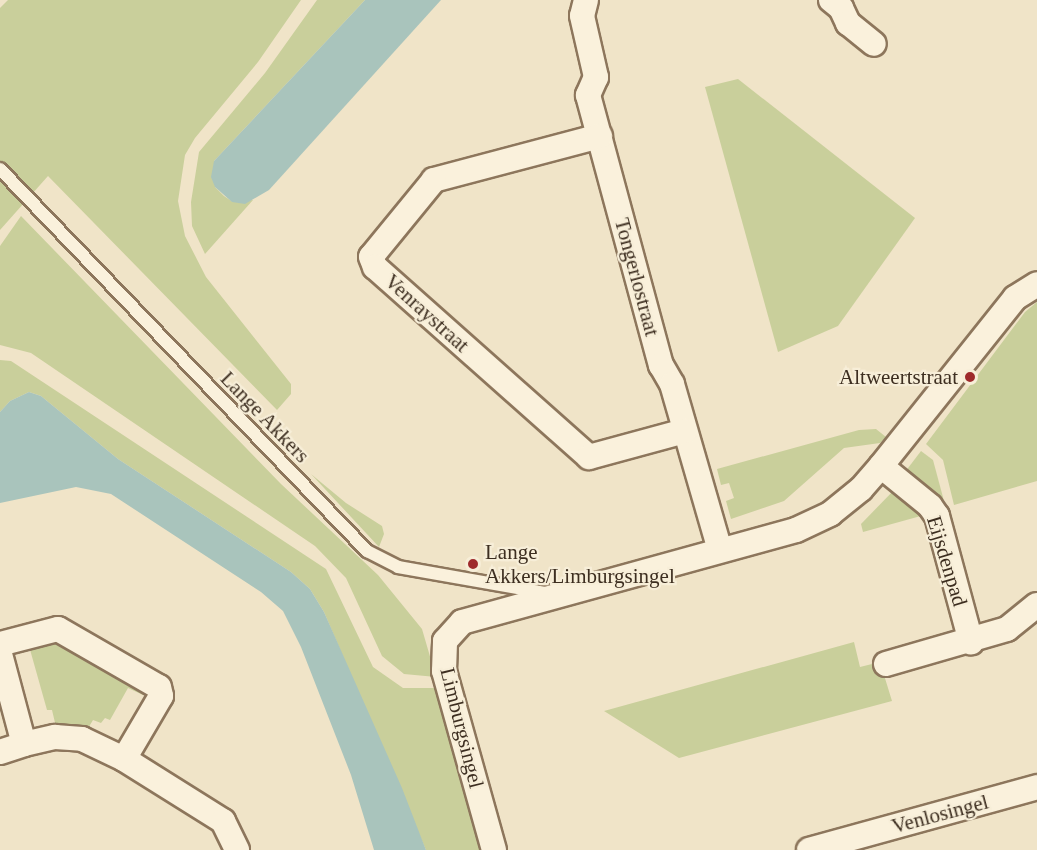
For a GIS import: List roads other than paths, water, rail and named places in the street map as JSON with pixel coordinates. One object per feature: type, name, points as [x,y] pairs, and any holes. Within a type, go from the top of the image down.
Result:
[{"type":"street","name":"Tongerlostraat","points":[[585,0],[582,16],[596,77],[588,95],[661,365],[672,384],[720,550]]},
{"type":"street","points":[[845,3],[848,23],[874,44]]},
{"type":"street","name":"Venraystraat","points":[[600,136],[434,180],[371,257],[375,267],[589,457],[685,431]]},
{"type":"street","name":"Limburgsingel","points":[[494,850],[444,671],[445,640],[462,622],[795,530],[830,514],[861,489],[881,466],[1015,298],[1037,285]]},
{"type":"street","name":"Eijsdenpad","points":[[881,466],[930,506],[938,518],[971,642]]},
{"type":"street","points":[[886,664],[971,642],[1007,630],[1037,605]]},
{"type":"street","points":[[0,644],[58,629],[159,687],[161,696],[124,759]]},
{"type":"street","points":[[0,654],[24,744]]},
{"type":"street","points":[[0,752],[55,737],[82,739],[124,759],[223,821],[237,850]]},
{"type":"street","name":"Venlosingel","points":[[809,850],[1037,787]]},
{"type":"lane","name":"Lange Akkers","points":[[0,169],[367,551],[398,567],[555,595]]},
{"type":"water","points":[[365,0],[441,0],[269,190],[245,204],[232,202],[215,187],[211,177],[214,161]]},
{"type":"water","points":[[29,392],[41,396],[118,459],[291,572],[310,589],[324,612],[402,788],[426,850],[374,850],[351,775],[301,647],[283,611],[261,592],[111,494],[76,487],[0,503],[0,412],[10,401]]},
{"type":"place","name":"Altweertstraat","points":[[970,377]]},
{"type":"place","name":"Lange Akkers/Limburgsingel","points":[[473,564]]}]
